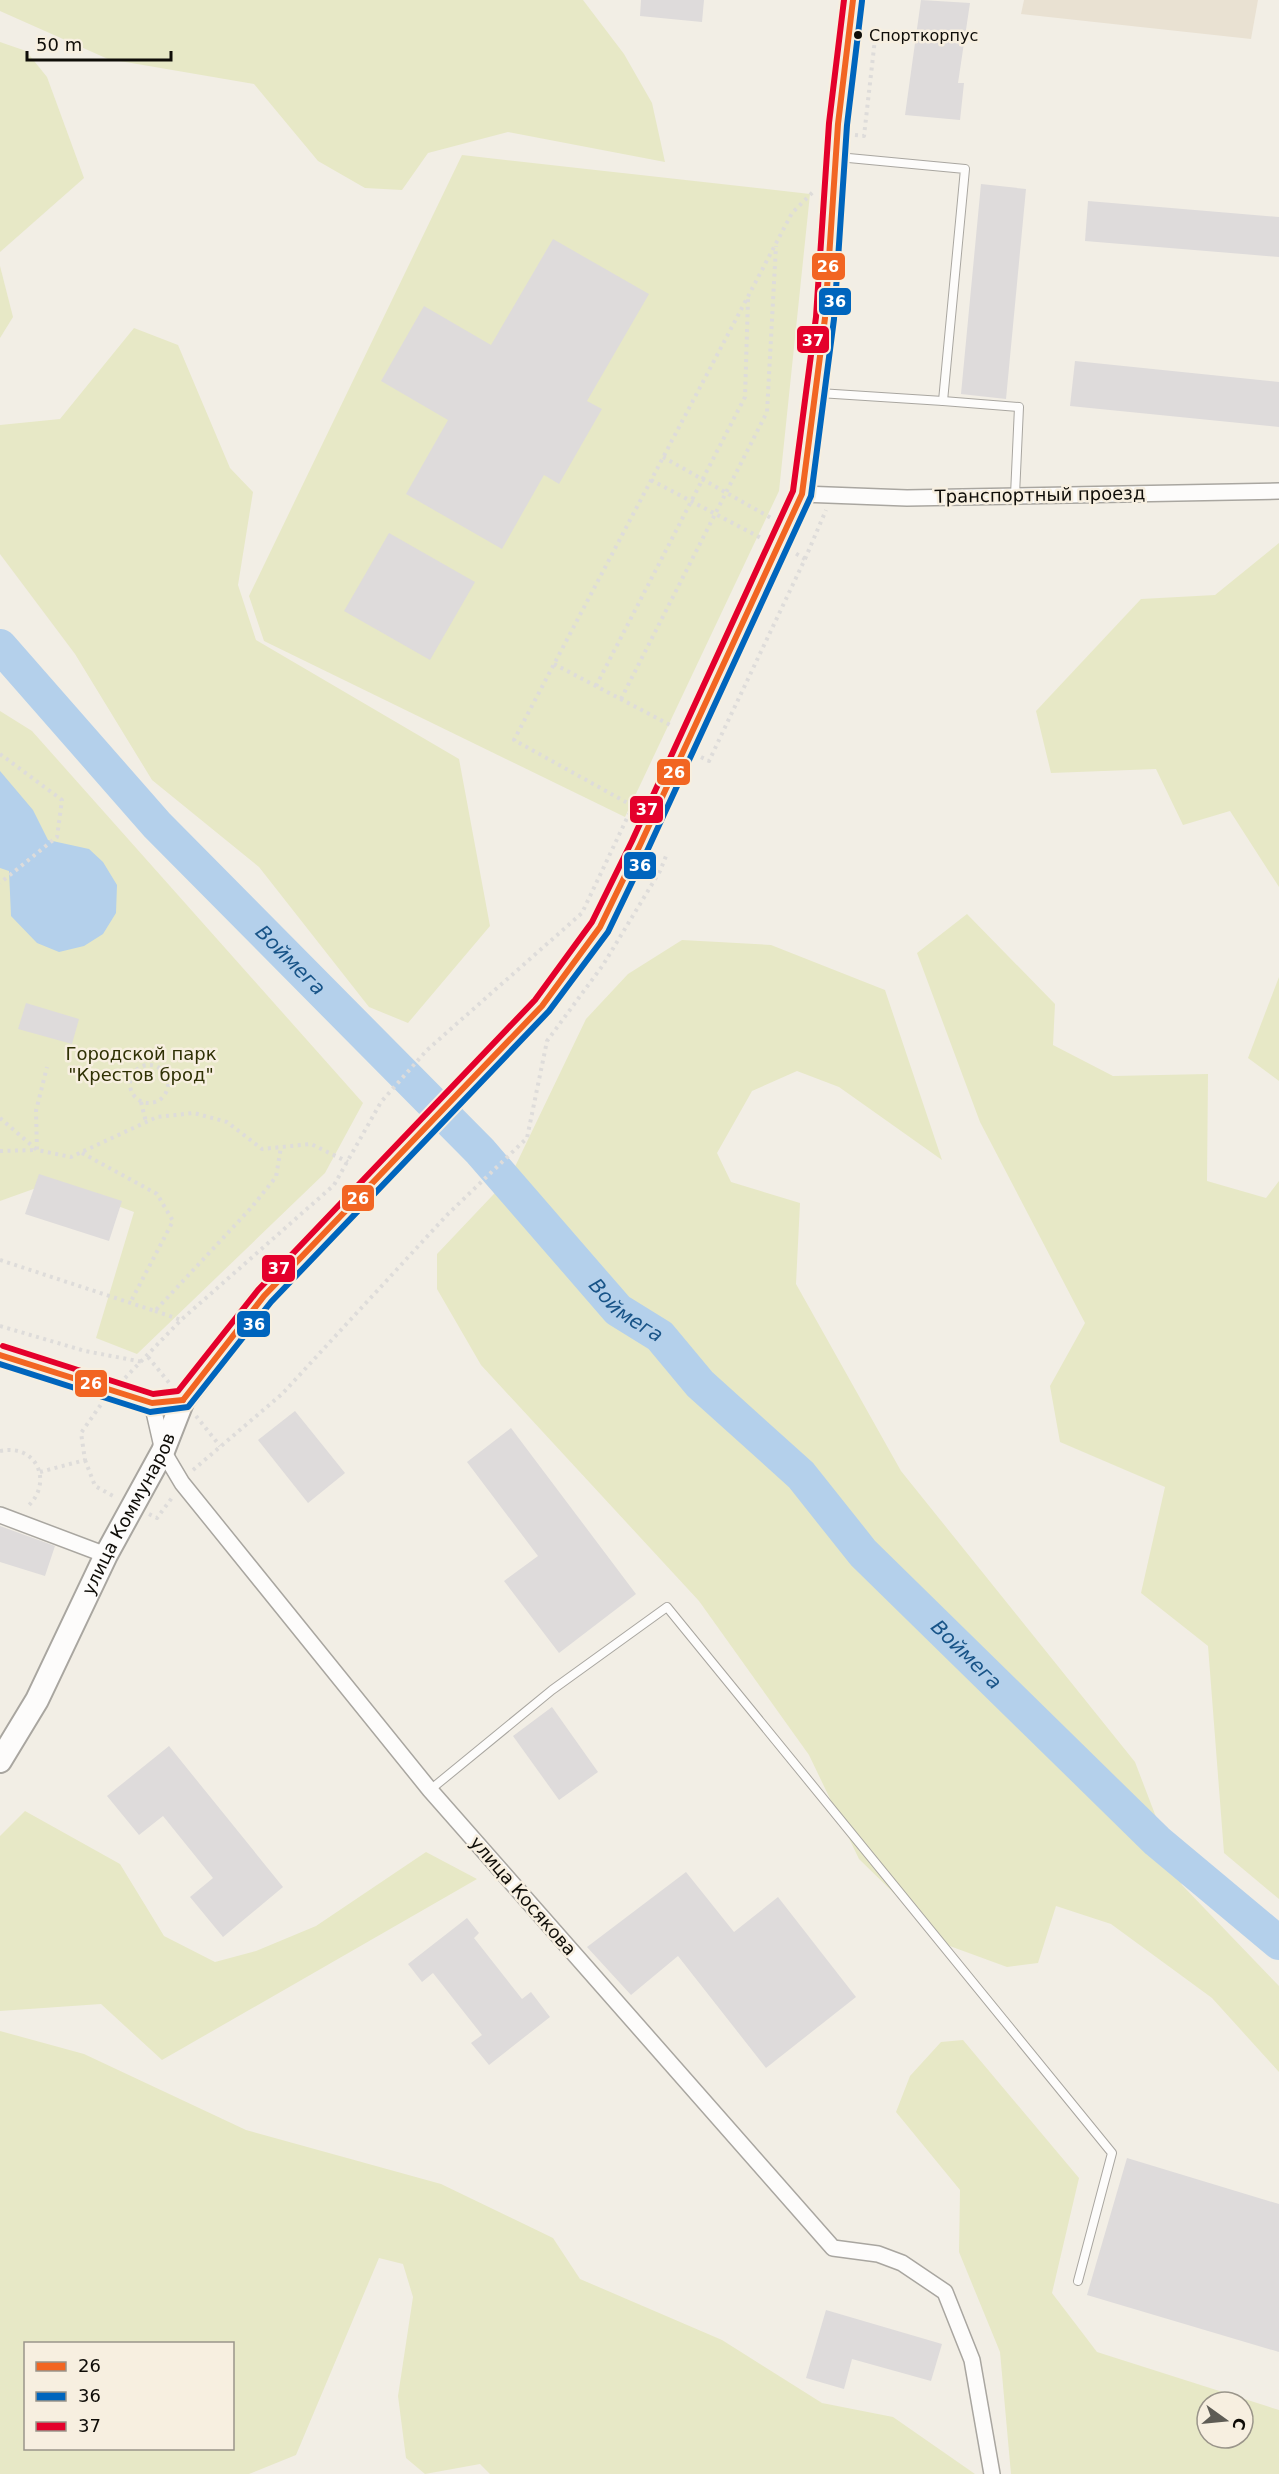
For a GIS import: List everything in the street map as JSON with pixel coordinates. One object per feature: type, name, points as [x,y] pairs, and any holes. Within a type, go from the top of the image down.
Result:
[{"type":"street","name":"улица Коммунаров","points":[[0,1761],[37,1700],[106,1555],[163,1451],[183,1400],[264,1296],[542,1006],[600,927],[640,845],[801,494],[825,318],[836,157],[853,0]]},
{"type":"street","name":"Транспортный проезд","points":[[801,494],[907,498],[1279,491]]},
{"type":"street","points":[[0,1355],[152,1403],[176,1403],[183,1400]]},
{"type":"street","name":"улица Косякова","points":[[152,1403],[163,1451],[182,1483],[430,1790],[833,2248],[878,2254],[902,2263],[945,2292],[972,2360],[992,2474]]},
{"type":"street","points":[[0,1515],[106,1555]]},
{"type":"lane","points":[[836,157],[965,169],[943,401]]},
{"type":"lane","points":[[815,393],[1018,407],[1015,495]]},
{"type":"lane","points":[[430,1790],[552,1690],[667,1607],[1112,2153],[1078,2281]]},
{"type":"path","points":[[633,806],[514,740],[792,213],[820,184],[819,195]]},
{"type":"path","points":[[621,699],[767,412],[776,243]]},
{"type":"path","points":[[596,686],[745,397],[748,296]]},
{"type":"path","points":[[663,457],[771,518]]},
{"type":"path","points":[[651,480],[763,537],[756,549]]},
{"type":"path","points":[[805,559],[832,494]]},
{"type":"path","points":[[768,526],[776,508]]},
{"type":"path","points":[[554,664],[672,726]]},
{"type":"path","points":[[668,732],[677,715]]},
{"type":"path","points":[[0,754],[62,800],[57,837],[1,882]]},
{"type":"path","points":[[40,1473],[85,1460],[81,1432],[111,1390],[143,1362],[182,1320],[334,1185],[381,1102],[427,1050],[582,913],[638,796]]},
{"type":"path","points":[[182,1483],[194,1468],[282,1394],[447,1215],[526,1138],[547,1041],[603,965],[660,871],[666,856]]},
{"type":"path","points":[[141,1102],[155,1102],[166,1094],[168,1079],[157,1066],[141,1066],[130,1078],[131,1092],[141,1102],[146,1122]]},
{"type":"path","points":[[37,1150],[36,1111],[47,1067]]},
{"type":"path","points":[[0,1151],[37,1150],[71,1157],[157,1117],[194,1113],[226,1122],[262,1149],[311,1144],[348,1162]]},
{"type":"path","points":[[0,1118],[37,1150]]},
{"type":"path","points":[[155,1311],[251,1208],[276,1177],[281,1147]]},
{"type":"path","points":[[81,1153],[157,1194],[173,1221],[130,1303]]},
{"type":"path","points":[[0,1260],[182,1320]]},
{"type":"path","points":[[0,1326],[85,1351],[143,1362]]},
{"type":"path","points":[[0,1451],[21,1451],[29,1456],[40,1473],[39,1492],[34,1501],[18,1511]]},
{"type":"shaded area","points":[[1024,0],[1258,0],[1251,39],[1021,14]]},
{"type":"green space","points":[[0,0],[583,0],[624,54],[652,103],[665,162],[508,132],[428,153],[402,190],[365,188],[318,161],[254,84],[108,59],[0,11]]},
{"type":"green space","points":[[0,42],[26,51],[47,77],[84,178],[0,252]]},
{"type":"green space","points":[[462,155],[810,194],[779,491],[625,817],[264,641],[249,596]]},
{"type":"green space","points":[[0,266],[13,317],[0,338]]},
{"type":"green space","points":[[134,328],[178,345],[230,468],[253,492],[238,585],[256,640],[459,759],[490,926],[408,1023],[369,1007],[259,867],[152,780],[75,654],[0,554],[0,425],[60,419]]},
{"type":"green space","points":[[1279,543],[1279,887],[1230,811],[1183,825],[1156,769],[1051,773],[1036,711],[1141,599],[1215,595]]},
{"type":"green space","name":"Городской парк \"Крестов брод\"","points":[[0,711],[32,731],[363,1103],[325,1173],[137,1354],[96,1338],[134,1212],[53,1182],[0,1201]]},
{"type":"green space","points":[[967,914],[1055,1004],[1053,1045],[1113,1076],[1208,1074],[1207,1181],[1266,1198],[1279,1181],[1279,1899],[1224,1853],[1208,1646],[1141,1593],[1165,1487],[1060,1442],[1050,1386],[1085,1323],[980,1122],[917,953]]},
{"type":"green space","points":[[682,940],[771,945],[885,990],[942,1160],[839,1087],[797,1071],[752,1091],[717,1153],[731,1182],[800,1203],[796,1284],[901,1471],[1135,1762],[1182,1885],[1279,1986],[1279,2072],[1212,1998],[1111,1924],[1056,1906],[1038,1963],[1007,1967],[947,1945],[859,1859],[809,1755],[699,1601],[481,1365],[437,1289],[437,1254],[510,1177],[586,1019],[628,974]]},
{"type":"green space","points":[[1279,977],[1279,1081],[1248,1058]]},
{"type":"green space","points":[[25,1811],[120,1864],[164,1936],[215,1962],[256,1951],[316,1926],[426,1852],[477,1879],[162,2060],[101,2004],[0,2011],[0,1836]]},
{"type":"green space","points":[[0,2031],[84,2054],[246,2130],[441,2184],[553,2238],[580,2279],[722,2340],[822,2403],[893,2417],[975,2474],[490,2474],[480,2464],[425,2474],[406,2458],[398,2396],[413,2297],[403,2264],[379,2258],[296,2455],[249,2474],[0,2474]]},
{"type":"green space","points":[[963,2040],[1079,2178],[1052,2293],[1097,2352],[1216,2390],[1195,2390],[1195,2450],[1255,2450],[1255,2402],[1279,2410],[1279,2474],[1011,2474],[1000,2352],[959,2252],[960,2190],[896,2112],[910,2076],[941,2042]]},
{"type":"water","points":[[0,771],[33,810],[48,840],[89,849],[103,862],[117,885],[116,913],[103,934],[84,946],[59,952],[37,943],[11,916],[9,871],[0,868]]},
{"type":"building","points":[[641,0],[704,0],[702,22],[640,16]]},
{"type":"building","points":[[921,0],[970,3],[958,83],[964,83],[960,120],[905,115]]},
{"type":"building","points":[[981,184],[1026,189],[1006,399],[961,394]]},
{"type":"building","points":[[1088,201],[1279,217],[1279,257],[1085,241]]},
{"type":"building","points":[[553,239],[649,294],[587,401],[602,409],[559,484],[544,475],[502,549],[406,494],[448,420],[381,381],[424,306],[491,345]]},
{"type":"building","points":[[1075,361],[1279,382],[1279,427],[1070,406]]},
{"type":"building","points":[[389,533],[475,582],[430,660],[344,611]]},
{"type":"building","points":[[26,1003],[79,1019],[72,1044],[18,1029]]},
{"type":"building","points":[[39,1174],[122,1201],[109,1241],[25,1214]]},
{"type":"building","points":[[295,1411],[345,1473],[308,1503],[258,1440]]},
{"type":"building","points":[[511,1428],[636,1594],[559,1653],[504,1581],[538,1556],[467,1462]]},
{"type":"building","points":[[0,1526],[55,1546],[45,1576],[0,1562]]},
{"type":"building","points":[[552,1707],[598,1772],[559,1800],[513,1736]]},
{"type":"building","points":[[169,1746],[283,1887],[223,1937],[190,1897],[213,1878],[163,1816],[139,1835],[107,1796]]},
{"type":"building","points":[[686,1872],[734,1932],[778,1897],[856,1997],[766,2068],[678,1956],[631,1995],[587,1947]]},
{"type":"building","points":[[467,1918],[479,1933],[474,1938],[522,1999],[531,1992],[550,2017],[489,2065],[471,2043],[482,2035],[433,1973],[422,1982],[408,1964]]},
{"type":"building","points":[[1127,2158],[1279,2204],[1279,2352],[1087,2295]]},
{"type":"building","points":[[826,2310],[942,2344],[931,2381],[852,2359],[844,2389],[806,2378]]},
{"type":"waterway","name":"Воймега","points":[[0,646],[157,825],[480,1151],[618,1310],[660,1336],[700,1384],[801,1475],[863,1553],[1157,1841],[1279,1943]]},
{"type":"transit line","name":"37","points":[[3,1346],[153,1394],[178,1391],[258,1290],[535,1000],[592,922],[632,841],[793,491],[816,317],[829,123],[844,0]]},
{"type":"transit line","name":"26","points":[[183,1400],[264,1296],[542,1006],[600,927],[640,845],[802,494],[825,318],[838,124],[853,0]]},
{"type":"transit line","name":"36","points":[[0,1364],[150,1412],[188,1407],[271,1302],[549,1011],[608,932],[811,496],[834,319],[847,125],[862,1]]},
{"type":"transit line","name":"26","points":[[0,1355],[152,1403],[183,1400]]},
{"type":"place","name":"Спорткорпус","points":[[858,35]]}]
